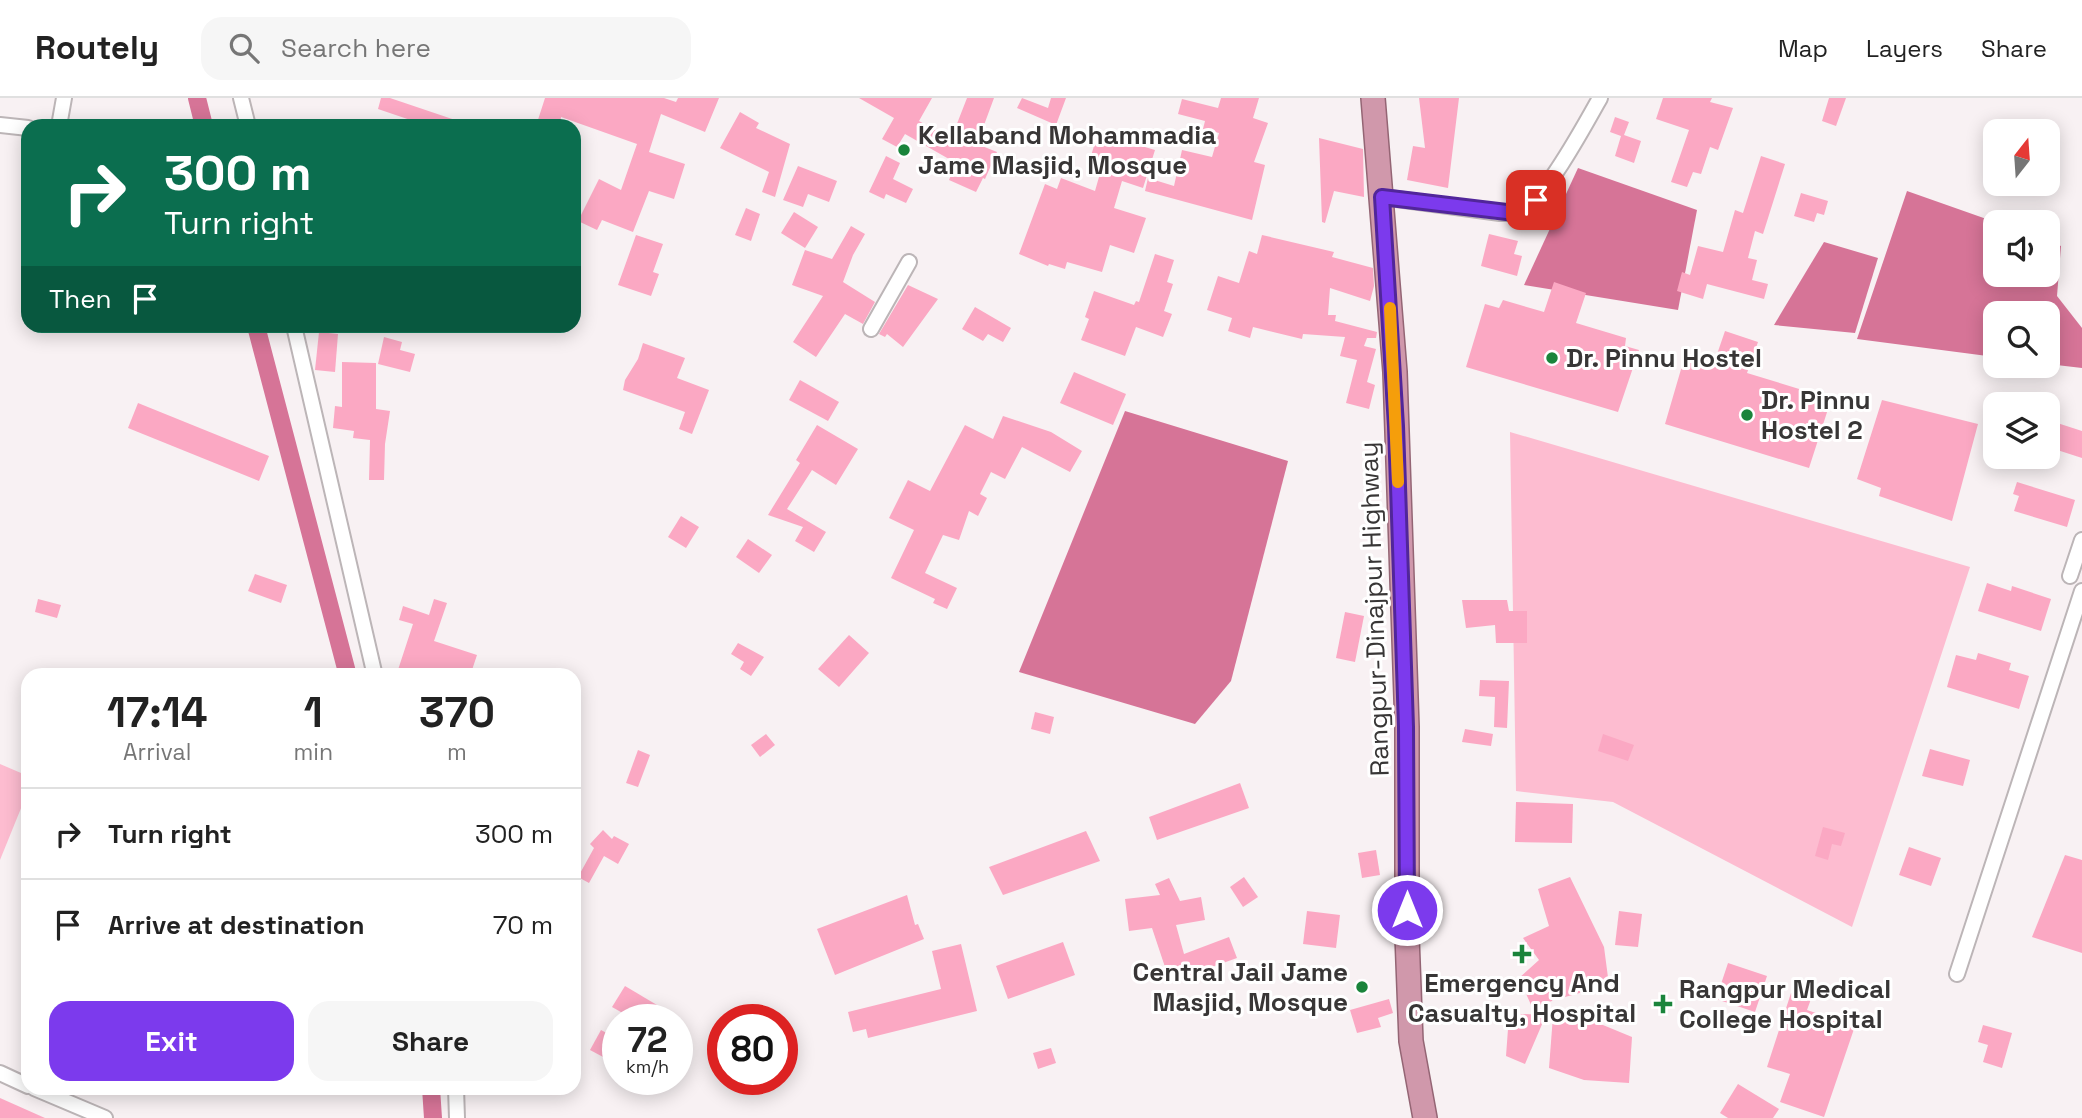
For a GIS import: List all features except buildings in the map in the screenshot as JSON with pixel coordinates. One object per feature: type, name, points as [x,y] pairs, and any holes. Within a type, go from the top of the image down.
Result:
[{"type":"highway","name":"Rangpur-Dinajpur Highway","points":[[1373,98],[1395,385],[1406,727],[1407,936],[1411,1041],[1425,1118]]},
{"type":"street","points":[[60,119],[64,98]]},
{"type":"street","points":[[242,98],[246,119]]},
{"type":"street","points":[[1382,197],[1500,213],[1515,213],[1524,209],[1536,200],[1600,98]]},
{"type":"street","points":[[0,125],[21,127]]},
{"type":"street","points":[[871,329],[909,262]]},
{"type":"street","points":[[296,333],[372,668]]},
{"type":"street","points":[[2070,576],[2082,540]]},
{"type":"street","points":[[1957,974],[2082,591]]},
{"type":"street","points":[[0,1073],[21,1083]]},
{"type":"street","points":[[51,1095],[105,1118]]},
{"type":"street","points":[[456,1095],[457,1118]]},
{"type":"shaded area","points":[[1578,168],[1697,210],[1678,310],[1524,285]]},
{"type":"shaded area","points":[[1907,191],[1983,218],[1983,287],[2058,287],[2057,296],[2082,328],[2082,368],[2060,365],[2060,301],[1983,301],[1983,355],[1857,339]]},
{"type":"shaded area","points":[[1824,242],[1878,258],[1855,333],[1774,325]]},
{"type":"shaded area","points":[[1125,411],[1288,461],[1231,681],[1195,724],[1019,672]]},
{"type":"shaded area","points":[[1510,432],[1970,567],[1852,927],[1613,802],[1516,791]]},
{"type":"shaded area","points":[[0,764],[21,773],[21,808],[0,860]]},
{"type":"waterway","points":[[197,98],[202,119]]},
{"type":"waterway","points":[[258,333],[346,668]]},
{"type":"waterway","points":[[431,1095],[433,1118]]},
{"type":"slow traffic","points":[[1390,308],[1398,482]]},
{"type":"place","name":"Kellaband Mohammadia Jame Masjid, Mosque","points":[[904,150]]},
{"type":"place","name":"Dr. Pinnu Hostel","points":[[1552,358]]},
{"type":"place","name":"Dr. Pinnu Hostel 2","points":[[1747,415]]},
{"type":"place","name":"Emergency And Casualty, Hospital","points":[[1522,954]]},
{"type":"place","name":"Central Jail Jame Masjid, Mosque","points":[[1362,987]]},
{"type":"place","name":"Rangpur Medical College Hospital","points":[[1663,1004]]},
{"type":"route","points":[[1407,910],[1406,727],[1395,372],[1382,197],[1500,213],[1515,213],[1536,200]]}]
